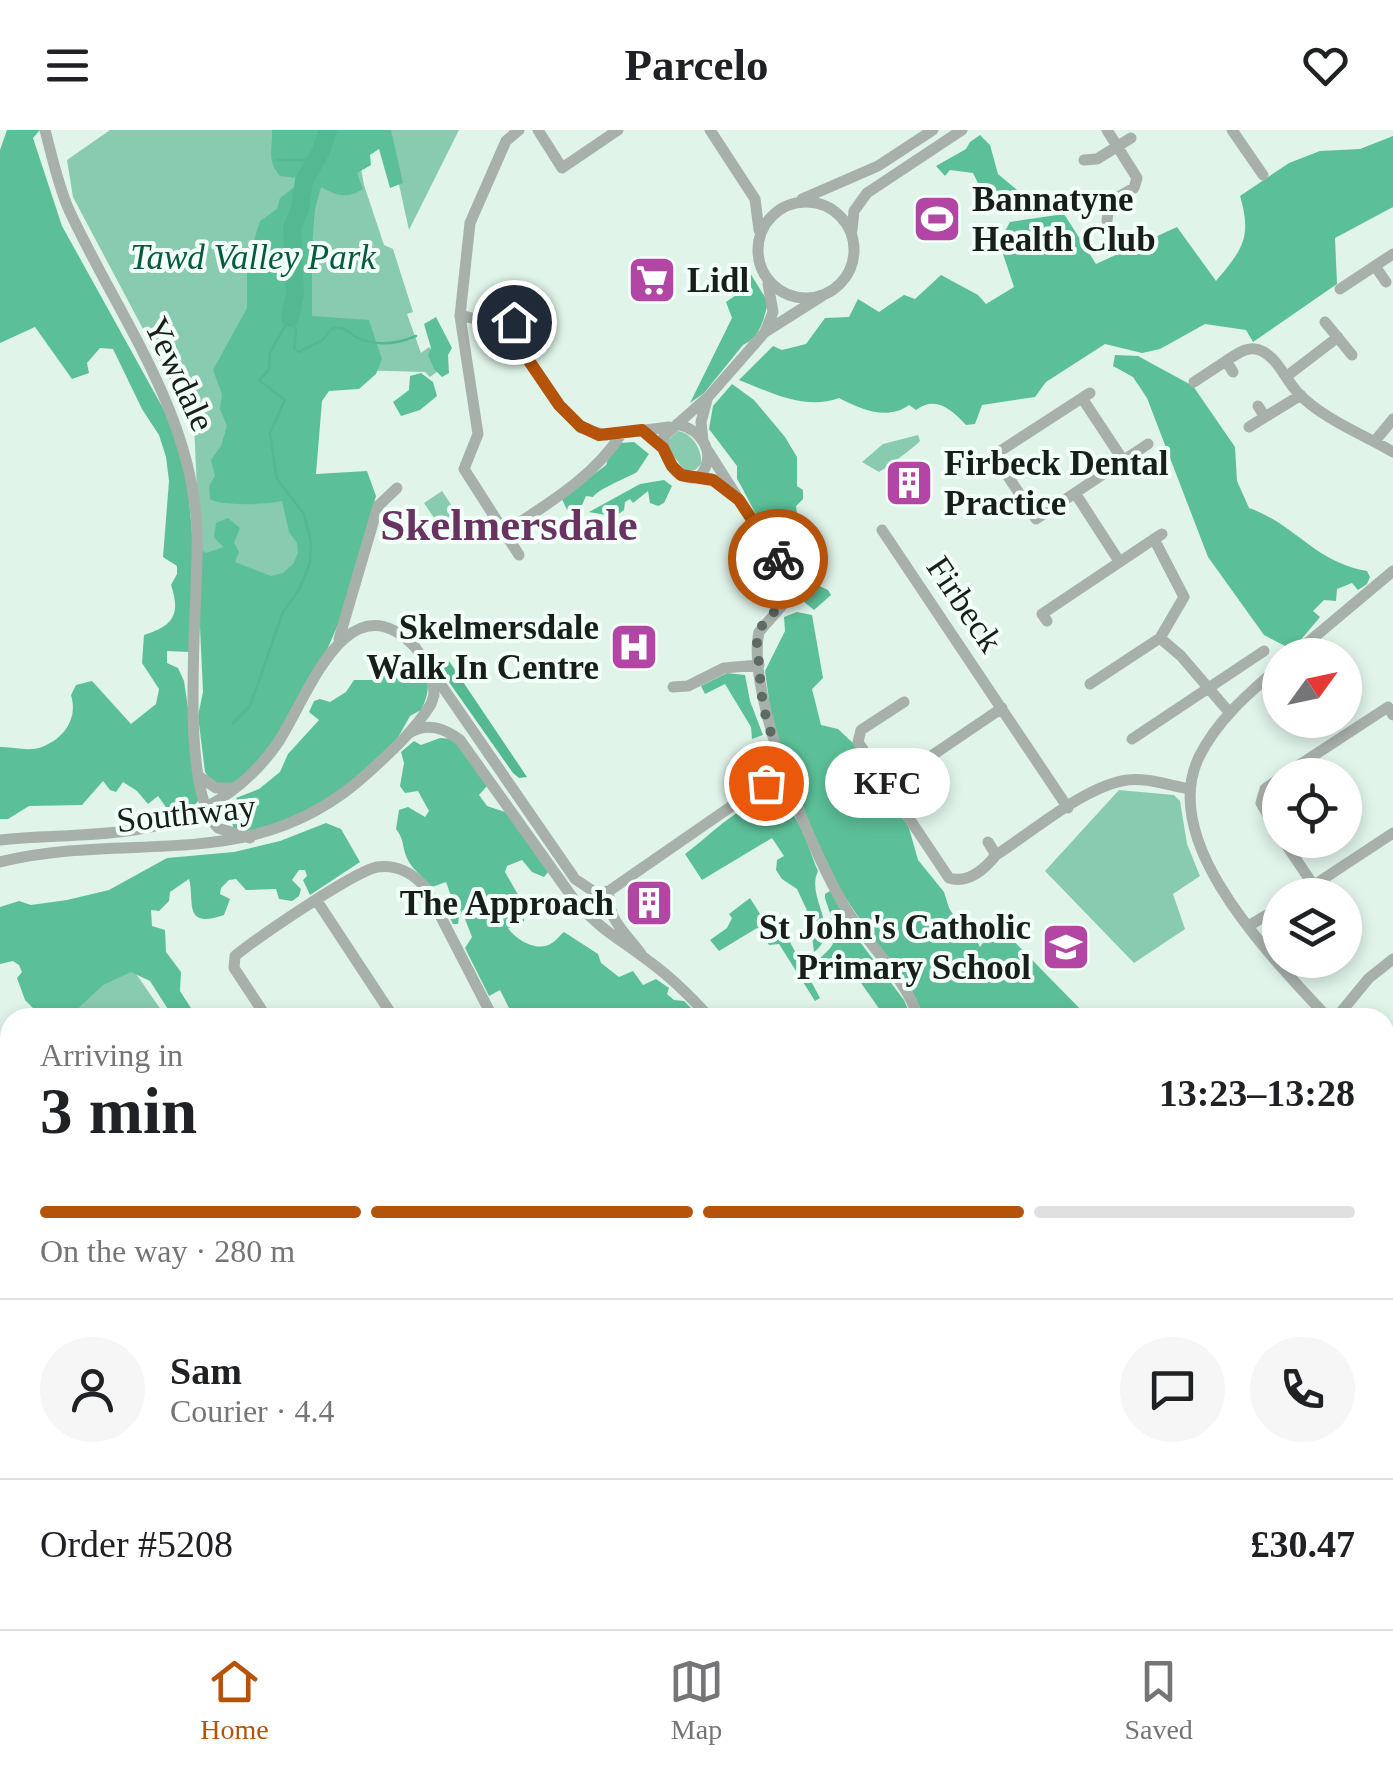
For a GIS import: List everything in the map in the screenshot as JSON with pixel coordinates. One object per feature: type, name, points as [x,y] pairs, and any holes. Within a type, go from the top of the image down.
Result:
[{"type":"street","name":"Yewdale","points":[[45,130],[67,206],[171,412],[187,454],[197,529],[192,705],[205,808]]},
{"type":"street","points":[[519,130],[506,142],[473,214],[460,315],[478,434],[464,469],[519,555]]},
{"type":"street","points":[[538,130],[562,168],[618,130]]},
{"type":"street","points":[[710,130],[758,208],[758,262],[774,302],[765,332]]},
{"type":"street","points":[[759,234],[764,224],[788,205],[878,166],[932,130]]},
{"type":"street","points":[[663,448],[664,436],[709,395],[765,332],[846,276],[852,264],[854,210],[861,198],[962,130]]},
{"type":"street","points":[[1107,130],[1136,178],[1134,188],[1109,202],[1108,225]]},
{"type":"street","points":[[1232,130],[1264,175]]},
{"type":"street","points":[[1084,160],[1097,159],[1131,138]]},
{"type":"street","points":[[751,191],[766,202],[818,202],[830,207],[847,224],[852,236]]},
{"type":"street","points":[[1340,290],[1393,254]]},
{"type":"street","points":[[1375,266],[1386,282]]},
{"type":"street","points":[[763,274],[789,296],[822,296]]},
{"type":"street","points":[[510,328],[530,310]]},
{"type":"street","points":[[460,315],[510,328],[573,421],[599,435],[674,425],[692,429],[719,464],[784,568],[789,585],[782,607],[759,632],[764,709],[774,740],[818,858],[843,906],[914,1008]]},
{"type":"street","points":[[1326,322],[1352,354]]},
{"type":"street","points":[[1287,376],[1338,336]]},
{"type":"street","points":[[1194,382],[1230,366],[1253,348],[1265,352],[1301,395],[1330,417],[1393,452]]},
{"type":"street","points":[[700,476],[708,465],[700,422],[709,395]]},
{"type":"street","points":[[1123,460],[1086,395],[994,455],[1036,519],[1148,444]]},
{"type":"street","points":[[1249,427],[1261,412],[1301,395]]},
{"type":"street","points":[[1375,442],[1393,419]]},
{"type":"street","points":[[642,430],[663,448],[681,475],[700,476],[724,486],[739,500]]},
{"type":"street","points":[[506,532],[590,473],[606,458],[622,433]]},
{"type":"street","name":"Southway","points":[[0,840],[149,828],[205,808],[235,788],[279,741],[339,640],[378,506],[396,488]]},
{"type":"street","points":[[1075,494],[1120,561]]},
{"type":"street","name":"Firbeck","points":[[882,530],[1068,808]]},
{"type":"street","points":[[1047,622],[1042,614],[1158,536],[1184,597],[1160,638],[1090,684]]},
{"type":"street","points":[[1313,638],[1393,571]]},
{"type":"street","points":[[351,606],[361,620],[406,638],[575,880],[588,890],[609,891],[766,783],[774,770],[774,740]]},
{"type":"street","points":[[339,640],[354,630],[376,626]]},
{"type":"street","points":[[1160,638],[1229,712]]},
{"type":"street","points":[[1132,739],[1262,652]]},
{"type":"street","points":[[673,687],[688,686],[724,668],[759,665]]},
{"type":"street","name":"Southway","points":[[0,862],[57,853],[178,847],[275,831],[336,800],[406,735],[426,712],[434,695],[430,670]]},
{"type":"street","points":[[1262,682],[1229,712],[1198,757],[1190,789],[1190,814],[1200,850],[1216,880],[1319,1008]]},
{"type":"street","points":[[904,702],[861,730],[858,742],[949,878],[969,878],[996,855],[1102,787],[1126,780],[1190,789]]},
{"type":"street","points":[[1310,758],[1388,707],[1393,715]]},
{"type":"street","points":[[887,786],[1002,708]]},
{"type":"street","points":[[890,711],[900,725]]},
{"type":"street","points":[[406,735],[424,726],[448,730],[460,740],[575,901],[611,938],[644,958]]},
{"type":"street","points":[[929,757],[940,774]]},
{"type":"street","points":[[200,777],[216,788],[235,788]]},
{"type":"street","points":[[744,799],[760,792],[774,792],[787,798],[801,814]]},
{"type":"street","points":[[205,808],[218,828],[250,838]]},
{"type":"street","points":[[1326,878],[1393,833]]},
{"type":"street","points":[[988,842],[996,855]]},
{"type":"street","points":[[260,1008],[234,968],[235,956],[370,869],[388,867],[411,874],[426,888],[489,1008]]},
{"type":"street","points":[[609,891],[613,921],[644,958],[699,1008]]},
{"type":"street","points":[[317,901],[387,1008]]},
{"type":"street","points":[[1250,925],[1262,918]]},
{"type":"street","points":[[1344,1008],[1368,978],[1393,959]]},
{"type":"green space","points":[[7,130],[40,130],[33,138],[62,226],[164,410],[186,466],[193,544],[206,553],[223,547],[214,537],[216,523],[228,518],[240,528],[234,543],[239,552],[235,562],[271,576],[283,573],[298,553],[282,501],[223,503],[210,499],[209,486],[215,476],[211,460],[221,446],[227,426],[213,370],[247,308],[247,271],[241,253],[252,247],[260,221],[277,209],[280,198],[298,184],[296,178],[280,176],[273,165],[272,130],[391,130],[403,183],[390,188],[379,149],[370,155],[371,165],[357,173],[363,189],[342,195],[321,187],[315,209],[312,316],[369,320],[382,359],[376,374],[359,389],[329,391],[322,401],[316,474],[367,471],[376,496],[346,606],[324,657],[269,748],[252,770],[227,787],[212,782],[205,772],[198,716],[203,692],[200,627],[189,652],[167,651],[167,663],[178,668],[184,681],[201,796],[188,810],[168,810],[158,796],[148,804],[123,782],[116,792],[103,781],[82,805],[29,806],[8,819],[0,819],[0,747],[37,748],[57,738],[71,719],[71,695],[76,685],[92,681],[131,724],[156,704],[159,689],[142,663],[144,635],[162,628],[172,618],[175,604],[171,585],[177,574],[177,566],[163,557],[169,481],[166,457],[159,435],[113,349],[100,348],[87,363],[89,373],[72,379],[35,327],[0,343],[0,150]]},
{"type":"green space","name":"Tawd Valley Park","points":[[110,130],[354,130],[364,185],[384,245],[393,249],[413,312],[407,314],[421,353],[429,347],[440,359],[438,371],[430,377],[425,372],[315,369],[312,475],[355,482],[210,768],[194,425],[73,197],[67,160]]},
{"type":"green space","name":"Tawd Valley Park","points":[[387,130],[459,130],[409,230]]},
{"type":"green space","points":[[980,135],[990,145],[998,174],[1035,209],[999,214],[993,204],[984,202],[976,192],[978,183],[973,173],[950,170],[945,176],[936,166],[966,149]]},
{"type":"green space","points":[[1393,136],[1393,207],[1335,238],[1337,284],[1253,342],[1246,330],[1205,324],[1160,349],[1142,353],[1105,344],[1046,382],[1035,397],[982,405],[975,424],[966,425],[937,404],[916,410],[909,405],[892,412],[874,412],[839,398],[813,402],[788,398],[739,380],[773,346],[782,350],[806,344],[825,318],[849,317],[858,299],[879,312],[904,295],[915,299],[941,275],[978,295],[986,304],[1014,287],[999,242],[1010,222],[1064,214],[1096,264],[1177,227],[1216,281],[1243,242],[1245,222],[1240,196],[1289,163],[1320,151],[1360,149]]},
{"type":"green space","points":[[750,273],[768,302],[763,321],[754,338],[690,403],[732,318],[726,302],[736,295],[735,288],[724,292],[715,281],[722,275]]},
{"type":"green space","points":[[436,317],[452,348],[448,355],[449,373],[442,377],[428,355],[431,348],[424,324]]},
{"type":"green space","points":[[1115,355],[1138,356],[1193,386],[1235,447],[1237,481],[1249,508],[1280,523],[1319,552],[1367,571],[1367,584],[1358,590],[1352,583],[1337,589],[1336,601],[1324,600],[1313,611],[1320,617],[1302,638],[1264,635],[1208,557],[1147,398],[1133,377],[1113,366]]},
{"type":"green space","points":[[421,373],[433,382],[437,396],[420,410],[401,416],[393,402],[409,390],[410,376]]},
{"type":"green space","points":[[732,384],[754,400],[797,457],[797,486],[803,490],[803,499],[796,506],[800,539],[818,572],[817,585],[831,595],[814,610],[803,601],[810,593],[809,579],[788,566],[778,553],[737,479],[737,466],[709,429],[713,406]]},
{"type":"green space","points":[[678,431],[688,435],[698,448],[701,464],[695,470],[684,470],[670,451],[668,440]]},
{"type":"green space","points":[[918,435],[917,444],[879,472],[862,462],[883,444]]},
{"type":"green space","points":[[634,442],[649,454],[637,472],[593,497],[586,496],[582,505],[567,510],[562,499],[606,465],[620,443]]},
{"type":"green space","points":[[664,480],[672,486],[664,503],[658,506],[650,503],[648,491],[633,503],[630,499],[625,502],[624,510],[617,515],[613,509],[606,515],[589,512],[640,484]]},
{"type":"green space","points":[[442,491],[462,521],[444,533],[424,503]]},
{"type":"green space","points":[[797,612],[812,615],[823,678],[812,689],[821,725],[838,729],[853,743],[909,828],[918,860],[944,892],[960,926],[970,926],[980,947],[997,924],[1079,1008],[920,1008],[841,891],[806,818],[772,722],[765,671],[785,631],[784,617]]},
{"type":"green space","points":[[404,663],[425,673],[428,687],[421,710],[410,716],[392,748],[320,806],[250,834],[234,829],[231,820],[237,815],[236,798],[259,789],[280,772],[288,754],[319,720],[309,712],[314,701],[330,702],[346,692],[354,680],[377,680]]},
{"type":"green space","points":[[727,673],[745,675],[763,735],[752,739],[751,727],[725,684],[705,694],[701,686]]},
{"type":"green space","points":[[440,738],[456,739],[487,786],[479,795],[487,806],[508,813],[549,871],[544,877],[532,872],[522,860],[507,866],[505,872],[524,905],[524,921],[508,928],[512,932],[522,941],[540,947],[564,932],[598,954],[601,963],[619,977],[633,971],[643,985],[656,979],[669,988],[667,994],[674,1000],[684,1001],[691,1008],[509,1008],[500,990],[489,996],[465,948],[472,937],[463,914],[458,924],[453,924],[446,910],[451,896],[446,882],[432,887],[407,858],[396,829],[399,810],[408,807],[425,817],[429,811],[418,791],[405,793],[400,786],[404,763],[401,752],[414,741],[421,745]]},
{"type":"green space","points":[[1119,790],[1174,795],[1180,801],[1187,844],[1200,876],[1173,894],[1185,929],[1134,963],[1045,871]]},
{"type":"green space","points":[[775,800],[797,820],[818,871],[816,892],[825,934],[814,952],[812,936],[817,932],[797,889],[776,870],[777,860],[784,856],[772,838],[702,880],[685,854],[749,806]]},
{"type":"green space","points":[[326,823],[341,829],[360,862],[310,895],[303,880],[307,876],[305,870],[299,870],[292,880],[301,889],[292,901],[279,899],[276,889],[246,890],[236,879],[229,880],[220,894],[230,899],[224,915],[211,919],[196,916],[189,879],[170,892],[169,901],[159,911],[151,910],[152,926],[165,930],[166,952],[181,972],[180,991],[191,1008],[167,1008],[150,981],[131,972],[103,985],[79,1008],[33,1008],[25,1000],[17,978],[22,972],[19,965],[13,961],[0,964],[0,907],[19,901],[31,905],[67,900],[109,890],[167,858],[234,852],[280,841]]},
{"type":"green space","points":[[830,891],[860,942],[907,1008],[879,1008],[842,956],[819,967],[834,936],[825,894]]},
{"type":"green space","points":[[750,898],[762,917],[769,914],[783,929],[820,998],[815,1001],[779,944],[769,945],[757,928],[719,951],[710,940],[727,928],[732,918],[729,914]]},
{"type":"green space","points":[[132,968],[160,1008],[76,1008],[104,981]]},
{"type":"shaded area","points":[[449,661],[527,777],[519,778],[513,773],[444,675],[442,669]]},
{"type":"waterway","points":[[290,318],[295,294],[292,228],[300,209],[304,181],[328,130]]},
{"type":"waterway","points":[[276,160],[316,160]]},
{"type":"waterway","points":[[233,723],[250,706],[283,612],[299,590],[310,563],[311,542],[304,514],[277,479],[272,447],[270,433],[285,400],[259,380],[269,370],[270,352],[290,318]]},
{"type":"waterway","points":[[291,319],[296,331],[294,349],[299,352],[321,341],[333,328],[379,343],[416,336]]},
{"type":"way so far","points":[[766,783],[776,756],[764,709],[757,640],[762,626],[786,601],[788,577],[778,559]]},
{"type":"place","name":"Bannatyne Health Club","points":[[937,219]]},
{"type":"place","name":"Lidl","points":[[652,280]]},
{"type":"place","name":"Firbeck Dental Practice","points":[[909,483]]},
{"type":"place","name":"Skelmersdale Walk In Centre","points":[[634,647]]},
{"type":"place","name":"KFC","points":[[766,783]]},
{"type":"place","name":"The Approach","points":[[649,903]]},
{"type":"place","name":"St John's Catholic Primary School","points":[[1066,947]]},
{"type":"district","name":"Skelmersdale","points":[[509,524]]},
{"type":"route","points":[[514,322],[510,326],[512,336],[573,421],[599,435],[642,430],[663,448],[681,475],[713,480],[739,500],[778,559]]}]
